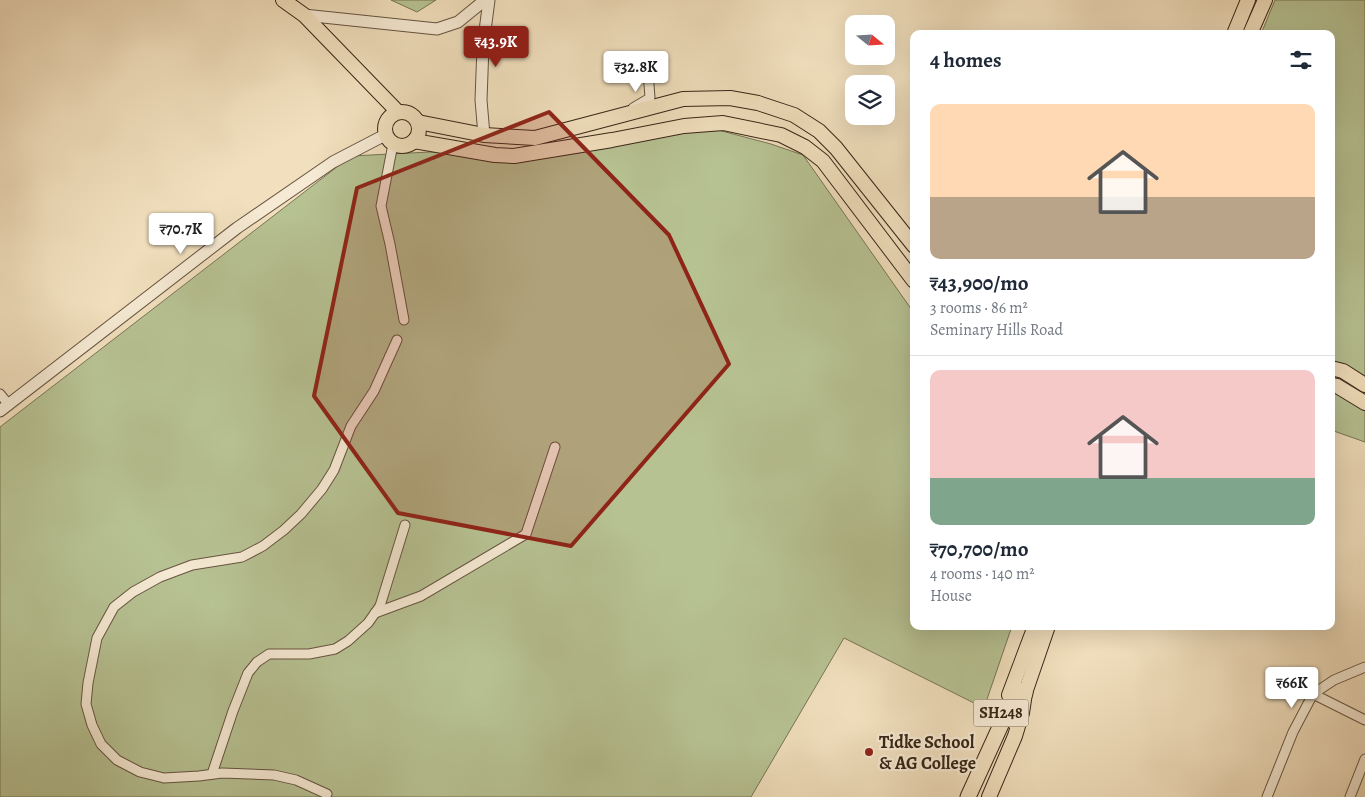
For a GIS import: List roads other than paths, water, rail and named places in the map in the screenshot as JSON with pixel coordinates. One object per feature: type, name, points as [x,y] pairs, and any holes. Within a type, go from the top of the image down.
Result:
[{"type":"highway","points":[[977,797],[1003,732],[1010,705],[1019,689]]},
{"type":"highway","points":[[968,797],[1003,732]]},
{"type":"main road","points":[[283,0],[304,16],[398,112]]},
{"type":"main road","points":[[1236,30],[1248,0]]},
{"type":"main road","points":[[1252,30],[1265,0]]},
{"type":"main road","points":[[418,122],[484,135],[535,138],[683,99],[730,98],[758,103],[794,115],[819,131],[836,148],[910,241]]},
{"type":"main road","points":[[398,112],[406,112],[418,122],[419,132],[414,141],[408,145],[400,146],[389,140],[385,125],[389,117],[398,112]]},
{"type":"main road","points":[[414,141],[495,155],[514,156],[684,126],[723,122],[782,135],[805,147],[823,161],[910,276]]},
{"type":"main road","points":[[1335,369],[1343,371],[1365,385]]},
{"type":"main road","points":[[1335,386],[1365,403]]},
{"type":"main road","name":"SH248","points":[[989,797],[1015,736],[1022,713],[1019,689],[1034,630]]},
{"type":"main road","name":"SH248","points":[[961,797],[1019,689],[1046,630]]},
{"type":"street","points":[[304,16],[437,29],[458,22],[484,0]]},
{"type":"street","points":[[484,135],[481,100],[483,46],[489,0]]},
{"type":"street","points":[[623,114],[650,98],[648,71]]},
{"type":"street","points":[[0,394],[4,408],[237,228],[333,162],[389,140],[381,206],[404,320]]},
{"type":"street","points":[[327,794],[296,780],[274,775],[222,772],[164,778],[140,772],[117,760],[101,744],[92,725],[86,704],[88,683],[97,638],[114,607],[133,592],[192,565],[242,557],[263,546],[301,514],[322,489],[334,470],[351,426],[374,391],[397,340]]},
{"type":"street","points":[[375,613],[421,596],[526,534],[555,447]]},
{"type":"street","points":[[212,774],[240,690],[248,673],[269,654],[309,654],[334,649],[348,641],[368,623],[380,606],[405,525]]},
{"type":"street","points":[[1267,797],[1293,732],[1313,694],[1334,680],[1365,667]]},
{"type":"street","points":[[1313,694],[1365,720]]},
{"type":"street","points":[[1350,797],[1365,759]]},
{"type":"place","name":"Tidke School & AG College","points":[[869,752]]}]
